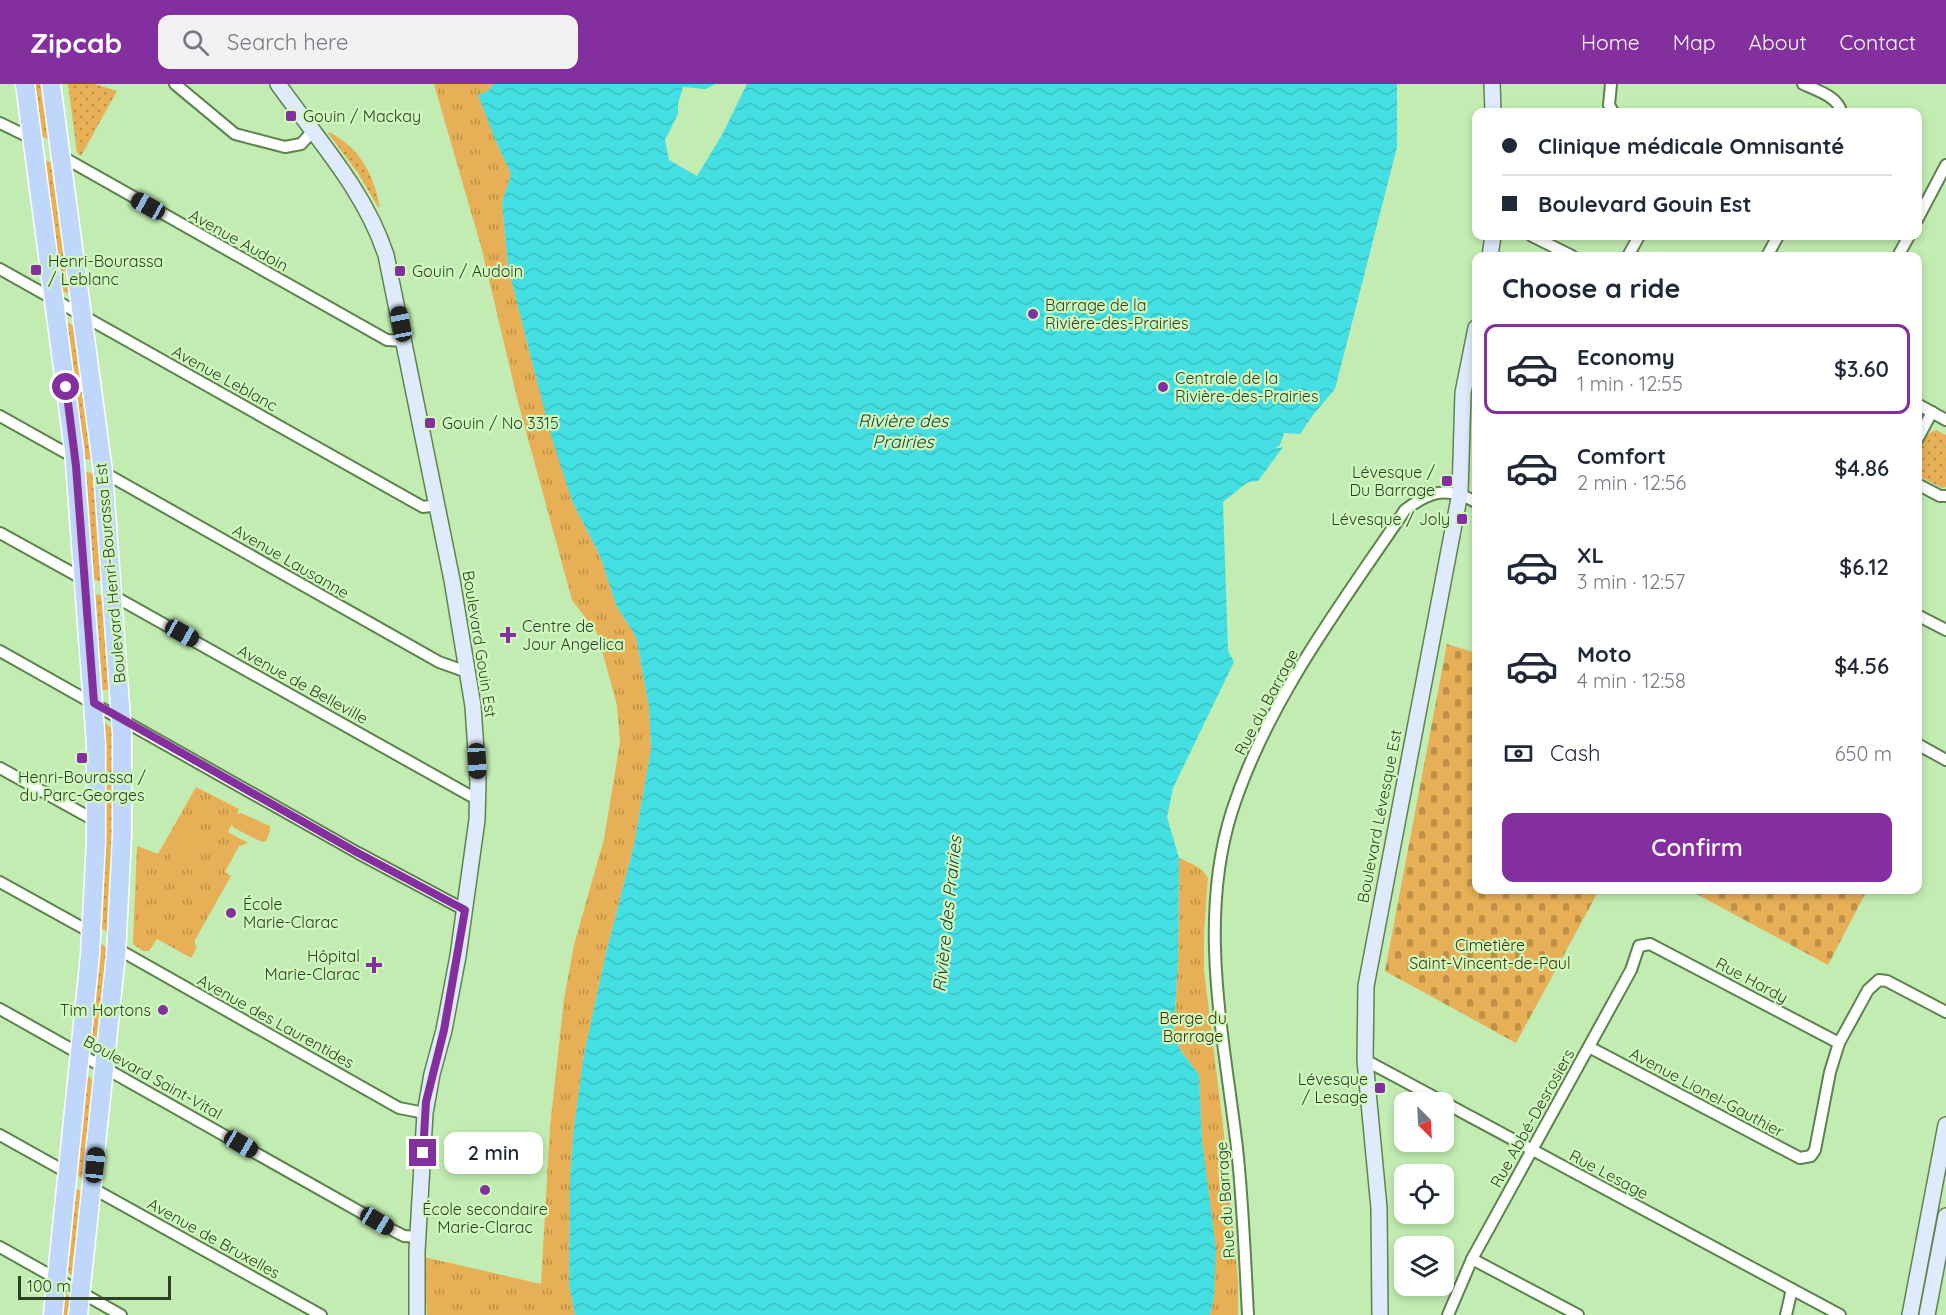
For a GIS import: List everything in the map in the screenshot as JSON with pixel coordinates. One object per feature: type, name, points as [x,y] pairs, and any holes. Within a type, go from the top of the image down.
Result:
[{"type":"main road","name":"Boulevard Henri-Bourassa Est","points":[[25,84],[75,458],[94,703],[96,821],[92,933],[53,1315]]},
{"type":"main road","name":"Boulevard Henri-Bourassa Est","points":[[51,84],[103,472],[121,719],[122,835],[116,948],[93,1188],[78,1315]]},
{"type":"street","points":[[175,84],[235,134],[285,147],[301,144],[313,131]]},
{"type":"street","name":"Boulevard Gouin Est","points":[[278,84],[356,190],[378,233],[386,255],[437,505],[477,741],[478,800],[465,910],[444,1030],[424,1113],[417,1237],[417,1315]]},
{"type":"street","points":[[1492,84],[1493,108]]},
{"type":"street","points":[[1611,84],[1611,108]]},
{"type":"street","points":[[1803,84],[1834,100],[1840,108]]},
{"type":"street","points":[[0,123],[33,140]]},
{"type":"street","name":"Avenue Audoin","points":[[61,156],[387,340],[405,341]]},
{"type":"street","points":[[1922,211],[1946,165]]},
{"type":"street","points":[[1540,240],[1564,252]]},
{"type":"street","name":"Avenue Leblanc","points":[[0,269],[423,507],[437,505]]},
{"type":"street","name":"Boulevard Lévesque Est","points":[[1380,1315],[1379,1208],[1365,1060],[1366,986],[1460,493],[1463,393],[1472,348]]},
{"type":"street","points":[[1922,407],[1946,419]]},
{"type":"street","points":[[1922,431],[1932,412]]},
{"type":"street","points":[[0,416],[75,458]]},
{"type":"street","name":"Avenue Lausanne","points":[[103,472],[439,663],[467,672]]},
{"type":"street","points":[[1922,487],[1938,495],[1946,496]]},
{"type":"street","name":"Rue du Barrage","points":[[1248,1315],[1238,1150],[1216,982],[1215,907],[1222,854],[1232,813],[1248,766],[1272,717],[1310,651],[1405,510],[1422,497],[1436,493],[1460,493]]},
{"type":"street","points":[[1460,493],[1472,500]]},
{"type":"street","points":[[0,533],[85,580]]},
{"type":"street","name":"Avenue de Belleville","points":[[112,595],[478,800]]},
{"type":"street","points":[[1922,618],[1946,630]]},
{"type":"street","points":[[0,651],[358,853],[465,910]]},
{"type":"street","points":[[1922,746],[1945,756]]},
{"type":"street","points":[[0,768],[96,821]]},
{"type":"street","points":[[0,882],[92,933]]},
{"type":"street","name":"Rue Hardy","points":[[1650,944],[1839,1043]]},
{"type":"street","name":"Rue Abbé-Desrosiers","points":[[1448,1315],[1472,1259],[1631,970],[1639,946],[1650,944]]},
{"type":"street","name":"Avenue des Laurentides","points":[[116,948],[399,1108],[424,1113]]},
{"type":"street","points":[[1839,1043],[1868,990],[1879,980],[1887,981],[1946,1012]]},
{"type":"street","name":"Boulevard Saint-Vital","points":[[0,1009],[394,1231],[404,1236],[417,1237]]},
{"type":"street","name":"Avenue Lionel-Gauthier","points":[[1589,1047],[1800,1158],[1811,1156],[1815,1150],[1830,1072],[1839,1043]]},
{"type":"street","name":"Rue Lesage","points":[[1365,1060],[1840,1315]]},
{"type":"street","points":[[1910,1315],[1946,1125]]},
{"type":"street","points":[[0,1135],[68,1173]]},
{"type":"street","name":"Avenue de Bruxelles","points":[[93,1188],[321,1315]]},
{"type":"street","points":[[1927,1315],[1946,1216]]},
{"type":"street","points":[[0,1246],[121,1315]]},
{"type":"street","points":[[1472,1259],[1578,1315]]},
{"type":"street","points":[[1786,1315],[1792,1289]]},
{"type":"green space","points":[[33,84],[43,84],[51,140],[40,136]]},
{"type":"green space","points":[[68,84],[95,84],[117,91],[81,156],[77,153]]},
{"type":"green space","points":[[434,84],[493,84],[489,90],[494,137],[511,174],[502,203],[508,267],[532,362],[572,501],[600,556],[616,605],[636,637],[649,707],[651,749],[634,845],[606,953],[584,1054],[574,1126],[570,1176],[569,1285],[575,1315],[427,1315],[424,1257],[541,1284],[550,1127],[564,999],[574,945],[604,839],[620,742],[617,705],[597,633],[572,600],[518,402],[482,250]]},
{"type":"green space","points":[[329,132],[340,138],[364,163],[380,207],[378,207],[358,173]]},
{"type":"green space","points":[[43,160],[54,163],[72,296],[61,290]]},
{"type":"green space","points":[[65,321],[76,327],[93,460],[83,458]]},
{"type":"green space","points":[[1936,430],[1946,435],[1946,487],[1942,488],[1922,478],[1922,446]]},
{"type":"green space","points":[[84,471],[95,474],[104,582],[94,580]]},
{"type":"green space","points":[[95,594],[104,596],[111,690],[102,690]]},
{"type":"green space","name":"Cimetière Saint-Vincent-de-Paul","points":[[1447,644],[1472,652],[1472,894],[1597,894],[1516,1043],[1385,971]]},
{"type":"green space","points":[[105,723],[114,730],[110,934],[100,927],[104,866]]},
{"type":"green space","points":[[196,787],[239,809],[228,832],[248,843],[239,846],[225,872],[231,876],[195,940],[197,947],[191,958],[157,939],[149,951],[143,951],[133,944],[137,846],[158,854]]},
{"type":"green space","points":[[241,813],[270,826],[266,841],[262,842],[234,828],[231,824],[236,814]]},
{"type":"green space","points":[[191,830],[206,842],[183,871],[169,860]]},
{"type":"green space","name":"Berge du Barrage","points":[[1179,858],[1200,868],[1208,878],[1204,970],[1224,1134],[1238,1281],[1238,1315],[1210,1315],[1214,1296],[1199,1075],[1179,1048],[1174,1030],[1178,960]]},
{"type":"green space","points":[[1696,894],[1865,894],[1828,965]]},
{"type":"green space","points":[[100,942],[108,950],[99,1041],[96,1037],[94,1040],[90,1039]]},
{"type":"green space","points":[[86,1075],[95,1081],[85,1180],[76,1175]]},
{"type":"green space","points":[[74,1188],[84,1192],[74,1277],[65,1270]]},
{"type":"green space","points":[[63,1292],[72,1298],[71,1315],[61,1315]]},
{"type":"water","name":"Rivière des Prairies","points":[[493,84],[715,84],[706,89],[683,87],[678,104],[678,114],[665,140],[669,160],[697,176],[722,135],[747,84],[1397,84],[1397,147],[1335,389],[1300,434],[1284,433],[1280,445],[1274,449],[1283,447],[1258,481],[1248,482],[1223,502],[1228,651],[1234,662],[1173,788],[1167,817],[1179,858],[1178,960],[1174,1030],[1179,1048],[1199,1075],[1202,1140],[1216,1249],[1214,1296],[1210,1315],[575,1315],[569,1285],[570,1176],[574,1126],[584,1054],[606,953],[634,845],[651,749],[649,707],[636,637],[616,605],[600,556],[572,501],[552,439],[508,267],[502,203],[511,174],[478,95],[489,90]]},
{"type":"place","name":"Gouin / Mackay","points":[[291,116]]},
{"type":"place","name":"Henri-Bourassa / Leblanc","points":[[36,270]]},
{"type":"place","name":"Gouin / Audoin","points":[[400,271]]},
{"type":"place","name":"Barrage de la Rivière-des-Prairies","points":[[1033,314]]},
{"type":"place","name":"Centrale de la Rivière-des-Prairies","points":[[1163,387]]},
{"type":"place","name":"Gouin / No 3315","points":[[430,423]]},
{"type":"place","name":"Lévesque / Du Barrage","points":[[1447,481]]},
{"type":"place","name":"Lévesque / Joly","points":[[1462,519]]},
{"type":"place","name":"Centre de Jour Angelica","points":[[508,635]]},
{"type":"place","name":"Henri-Bourassa / du Parc-Georges","points":[[82,758]]},
{"type":"place","name":"École Marie-Clarac","points":[[231,913]]},
{"type":"place","name":"Hôpital Marie-Clarac","points":[[374,965]]},
{"type":"place","name":"Tim Hortons","points":[[163,1010]]},
{"type":"place","name":"Lévesque / Lesage","points":[[1380,1088]]},
{"type":"place","name":"École secondaire Marie-Clarac","points":[[485,1190]]},
{"type":"route","points":[[66,387],[76,466],[94,703],[358,853],[465,910],[444,1030],[426,1102],[423,1153]]}]
